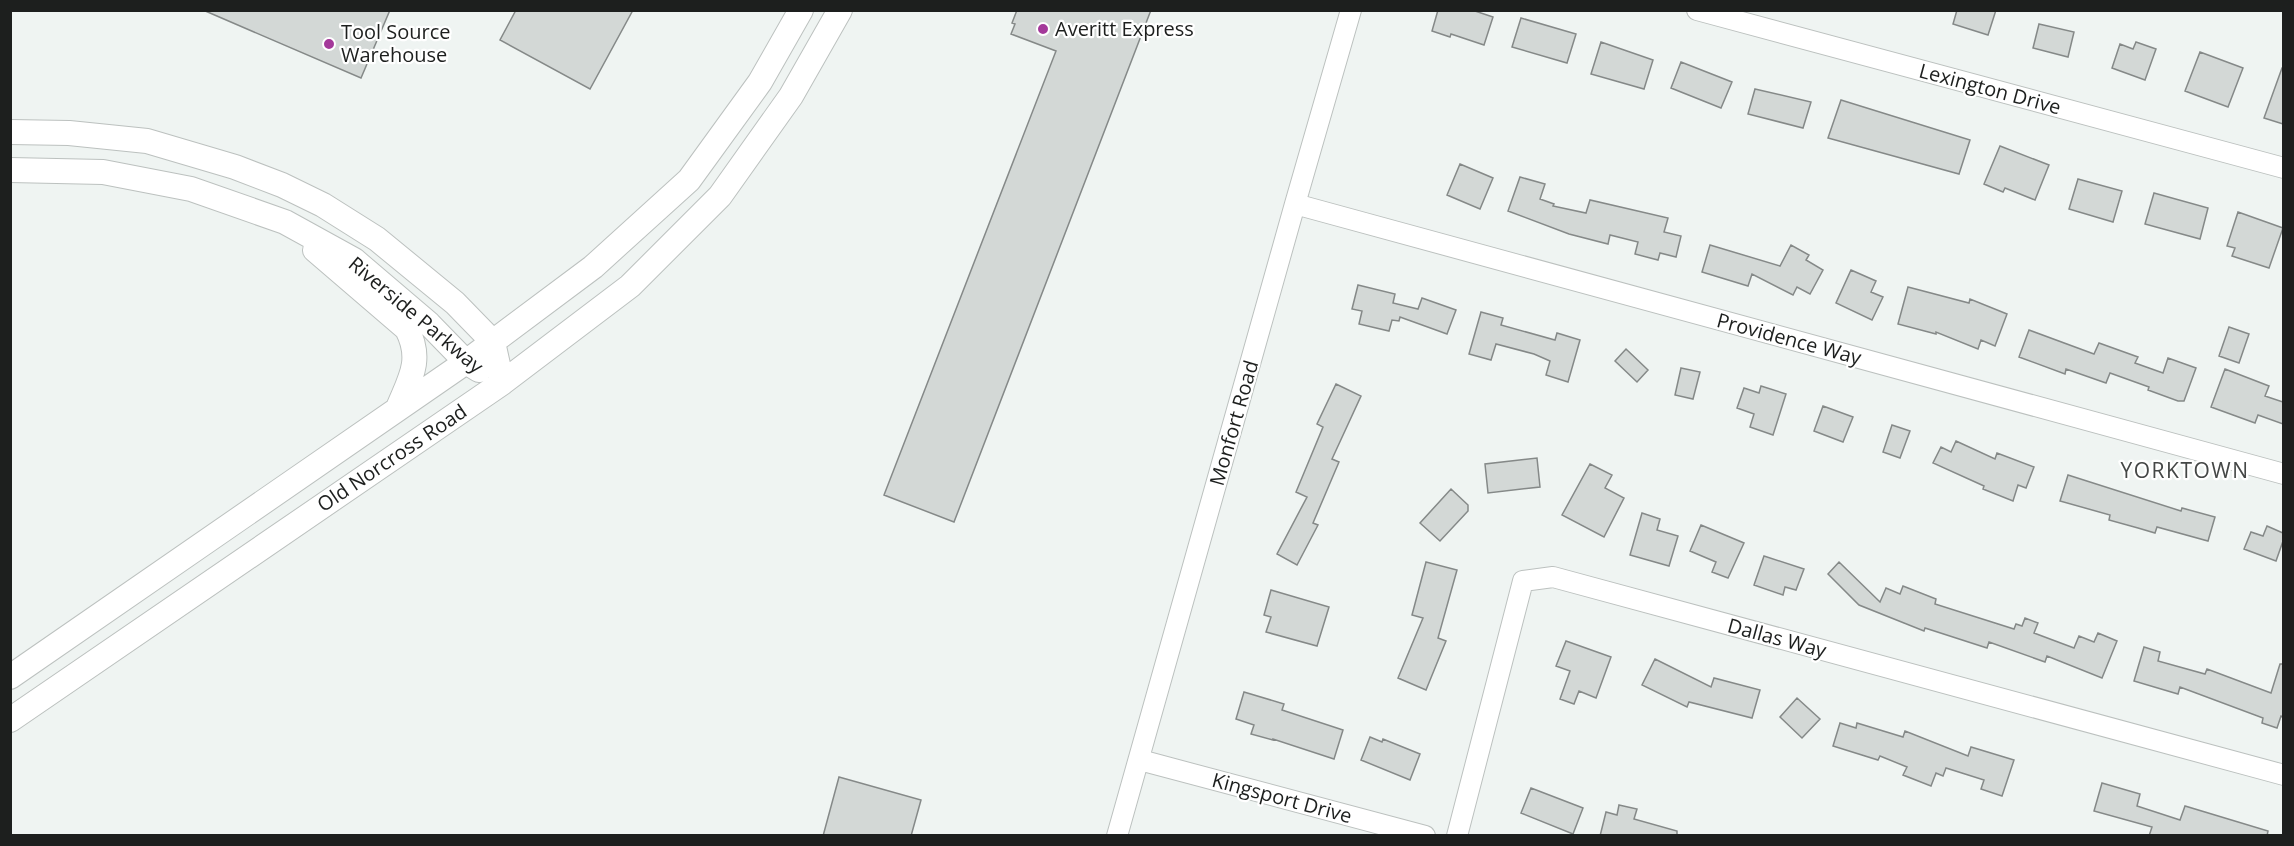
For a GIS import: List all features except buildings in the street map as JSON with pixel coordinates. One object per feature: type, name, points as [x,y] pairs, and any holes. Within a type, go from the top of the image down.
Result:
[{"type":"main road","name":"Old Norcross Road","points":[[10,677],[466,362],[593,267],[689,180],[760,82],[801,10]]},
{"type":"main road","name":"Old Norcross Road","points":[[10,720],[502,383],[630,286],[720,196],[791,96],[840,10]]},
{"type":"main road","name":"Riverside Parkway","points":[[10,132],[69,133],[147,141],[192,153],[282,185],[342,216],[376,239],[455,303],[493,342],[502,383]]},
{"type":"main road","name":"Riverside Parkway","points":[[10,170],[103,172],[191,189],[285,222],[354,260],[429,324],[466,362],[502,383]]},
{"type":"main road","points":[[285,222],[407,329],[413,340],[416,356],[412,375],[397,409]]},
{"type":"street","name":"Monfort Road","points":[[1118,836],[1295,204],[1352,10]]},
{"type":"street","name":"Lexington Drive","points":[[1696,10],[2283,168]]},
{"type":"street","name":"Providence Way","points":[[1295,204],[2283,474]]},
{"type":"street","name":"Dallas Way","points":[[1457,836],[1523,581],[1553,578],[2283,775]]},
{"type":"street","name":"Kingsport Drive","points":[[1140,760],[1425,836]]},
{"type":"place","name":"Averitt Express","points":[[1043,29]]},
{"type":"place","name":"Tool Source Warehouse","points":[[329,44]]},
{"type":"district","name":"YORKTOWN","points":[[2185,471]]}]
